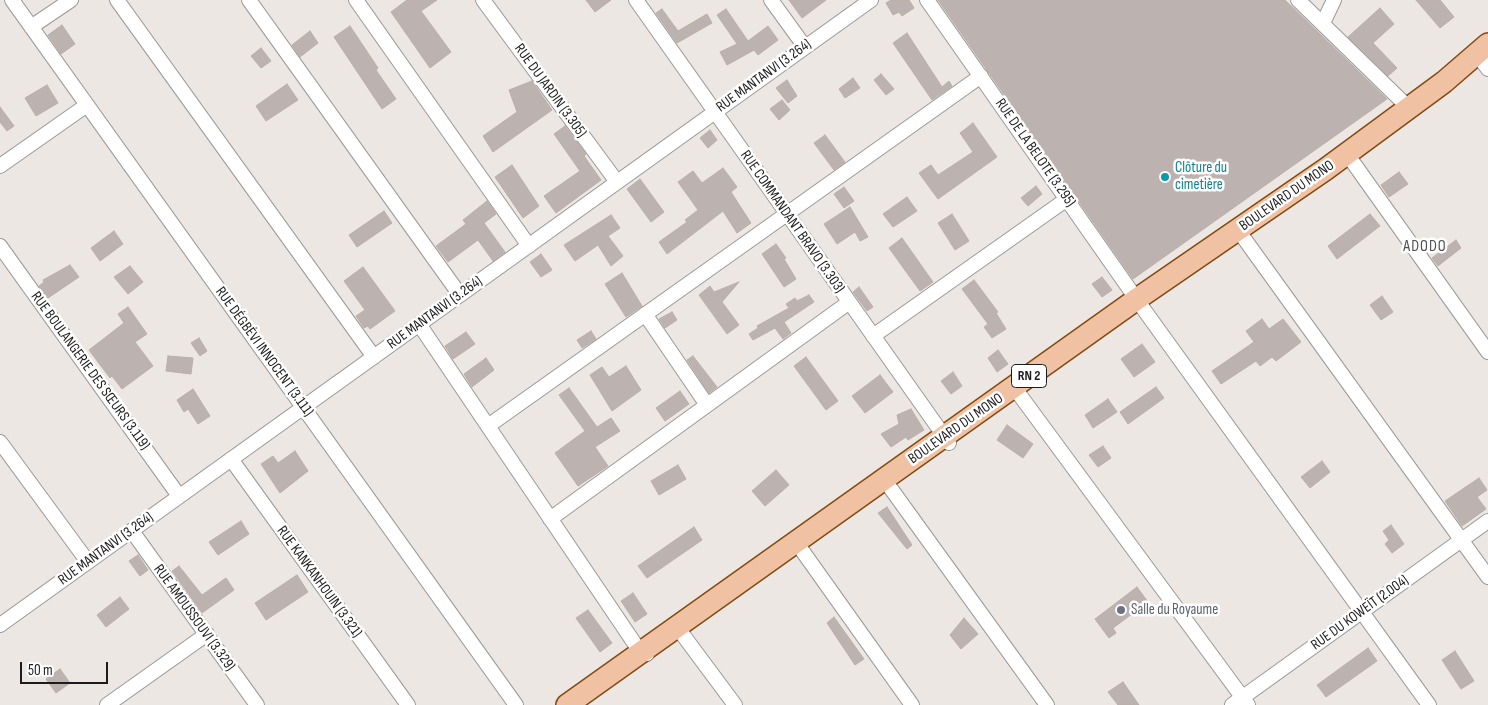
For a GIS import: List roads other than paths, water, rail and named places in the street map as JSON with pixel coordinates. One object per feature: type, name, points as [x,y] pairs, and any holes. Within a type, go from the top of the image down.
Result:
[{"type":"main road","name":"BOULEVARD DU MONO","points":[[584,705],[648,654],[1326,169],[1444,82],[1487,58]]},
{"type":"main road","name":"BOULEVARD DU MONO","points":[[568,705],[648,654],[683,635],[889,486],[947,440],[1019,394],[1139,303],[1242,237],[1440,98],[1487,58]]},
{"type":"street","name":"RUE DÉGBÉVI INNOCENT (3.111)","points":[[12,0],[516,705]]},
{"type":"street","points":[[31,27],[71,0]]},
{"type":"street","points":[[118,0],[374,357]]},
{"type":"street","points":[[249,0],[460,295]]},
{"type":"street","points":[[356,0],[529,246]]},
{"type":"street","name":"RUE DU JARDIN (3.305)","points":[[483,0],[617,182]]},
{"type":"street","name":"RUE COMMANDANT BRAVO (3.303)","points":[[636,0],[716,111],[848,303],[947,440]]},
{"type":"street","points":[[771,0],[805,47]]},
{"type":"street","name":"RUE MANTANVI (3.264)","points":[[0,625],[871,0]]},
{"type":"street","name":"RUE DE LA BELOTE (3.295)","points":[[926,0],[1139,303],[1429,705]]},
{"type":"street","points":[[1298,0],[1324,23],[1409,108]]},
{"type":"street","points":[[1324,23],[1334,0]]},
{"type":"street","points":[[488,426],[981,76]]},
{"type":"street","points":[[0,166],[87,105]]},
{"type":"street","points":[[1352,161],[1488,352]]},
{"type":"street","points":[[873,336],[1067,199]]},
{"type":"street","points":[[1242,237],[1488,577]]},
{"type":"street","name":"RUE BOULANGERIE DES SŒURS (3.119)","points":[[0,246],[180,496]]},
{"type":"street","points":[[550,519],[848,303]]},
{"type":"street","points":[[646,314],[707,405]]},
{"type":"street","points":[[419,324],[550,519],[648,654]]},
{"type":"street","points":[[1019,394],[1241,703]]},
{"type":"street","points":[[0,442],[88,562]]},
{"type":"street","name":"RUE KANKANHOUIN (3.321)","points":[[231,459],[408,705]]},
{"type":"street","points":[[889,486],[1047,705]]},
{"type":"street","name":"RUE DU KOWEÏT (2.004)","points":[[1241,703],[1488,521]]},
{"type":"street","name":"RUE AMOUSSOUVI (3.329)","points":[[132,531],[257,705]]},
{"type":"street","points":[[801,549],[912,705]]},
{"type":"street","points":[[107,705],[206,634]]},
{"type":"street","points":[[683,635],[735,705]]},
{"type":"place","name":"Clôture du cimetière","points":[[1165,177]]},
{"type":"place","name":"Salle du Royaume","points":[[1121,610]]},
{"type":"district","name":"ADODO","points":[[1425,247]]}]
